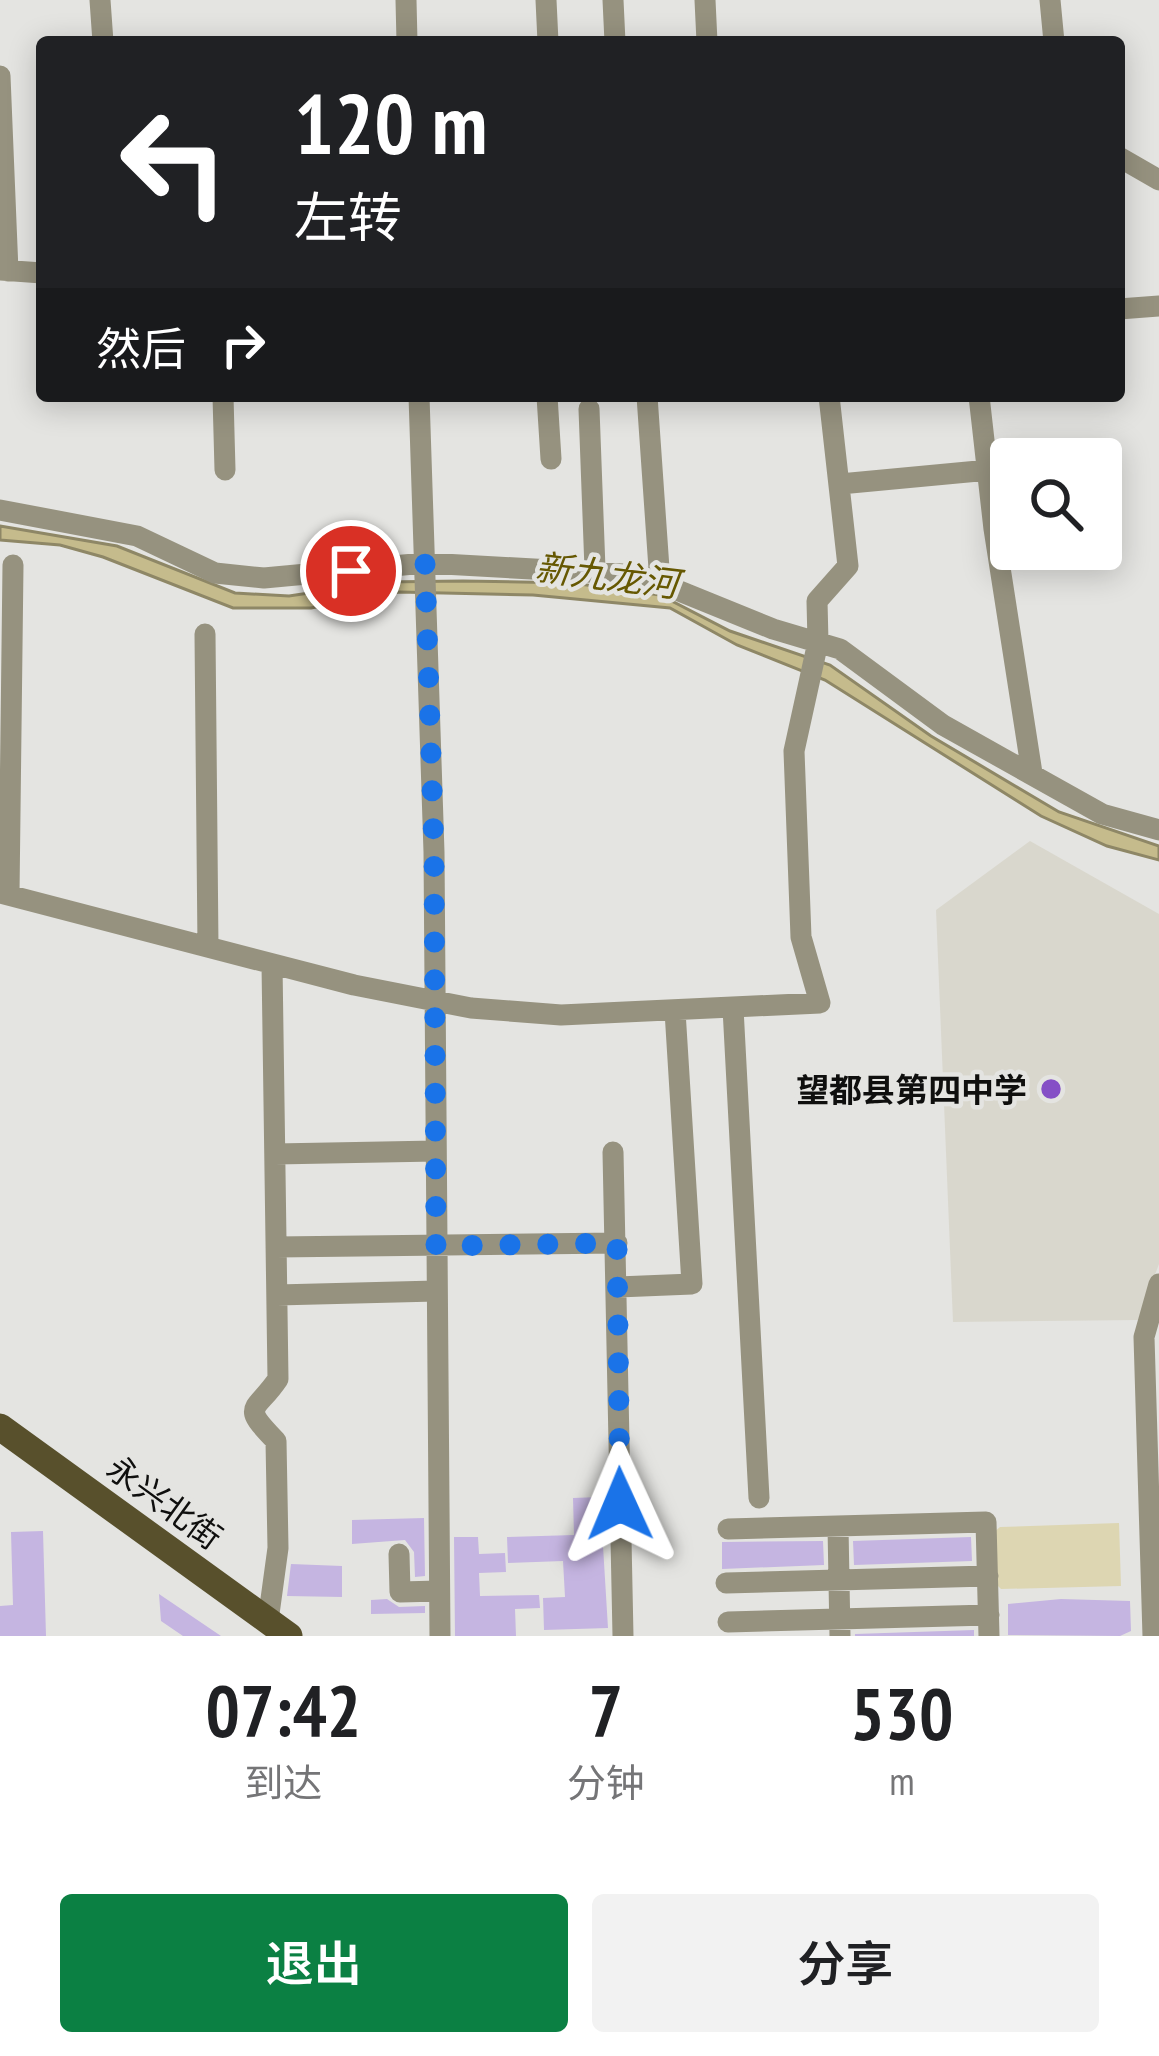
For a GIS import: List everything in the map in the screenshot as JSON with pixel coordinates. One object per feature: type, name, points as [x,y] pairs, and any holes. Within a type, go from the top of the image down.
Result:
[{"type":"main road","name":"永兴北街","points":[[0,1427],[274,1631]]},
{"type":"main road","name":"永兴北街","points":[[0,1444],[274,1631]]},
{"type":"street","points":[[100,0],[103,36]]},
{"type":"street","points":[[406,0],[407,36]]},
{"type":"street","points":[[546,0],[548,36]]},
{"type":"street","points":[[613,0],[615,36]]},
{"type":"street","points":[[705,0],[706,36]]},
{"type":"street","points":[[1050,0],[1053,36]]},
{"type":"street","points":[[0,76],[4,271],[36,274]]},
{"type":"street","points":[[1125,160],[1159,180]]},
{"type":"street","points":[[1125,309],[1159,306]]},
{"type":"street","points":[[223,402],[225,470]]},
{"type":"street","points":[[419,402],[435,1001],[440,1636]]},
{"type":"street","points":[[547,402],[551,459]]},
{"type":"street","points":[[647,402],[661,584]]},
{"type":"street","points":[[13,566],[4,894],[435,1001],[561,1016],[820,1003],[801,937],[794,751],[818,642],[817,601],[848,566],[830,402]]},
{"type":"street","points":[[981,402],[1032,773]]},
{"type":"street","points":[[589,409],[596,569]]},
{"type":"street","points":[[840,484],[989,470]]},
{"type":"street","points":[[0,510],[137,536],[215,573],[264,578],[425,563],[596,569],[661,584],[841,649],[943,725],[1120,822],[1159,830]]},
{"type":"street","points":[[205,634],[208,946]]},
{"type":"street","points":[[272,964],[278,1379],[258,1396],[253,1412],[257,1426],[275,1442],[274,1631]]},
{"type":"street","points":[[733,1008],[759,1498]]},
{"type":"street","points":[[618,1287],[692,1284],[675,1011]]},
{"type":"street","points":[[274,1154],[436,1151]]},
{"type":"street","points":[[613,1152],[623,1636]]},
{"type":"street","points":[[276,1247],[617,1243]]},
{"type":"street","points":[[1153,1636],[1144,1337],[1159,1285]]},
{"type":"street","points":[[277,1295],[436,1291]]},
{"type":"street","points":[[728,1529],[986,1522],[989,1625],[840,1627],[728,1622]]},
{"type":"street","points":[[838,1527],[840,1627]]},
{"type":"street","points":[[399,1554],[400,1592],[439,1591]]},
{"type":"street","points":[[726,1583],[988,1576]]},
{"type":"shaded area","points":[[0,526],[117,546],[235,593],[289,596],[383,582],[463,581],[572,583],[660,595],[730,631],[830,665],[931,736],[1059,812],[1159,846],[1159,860],[1107,846],[1041,816],[825,680],[737,645],[670,608],[533,595],[399,592],[311,608],[233,608],[103,557],[60,545],[0,540]]},
{"type":"shaded area","name":"望都县第四中学","points":[[1030,841],[1159,914],[1159,1264],[1138,1320],[953,1322],[936,910]]},
{"type":"shaded area","points":[[1119,1523],[1121,1586],[1001,1589],[996,1584],[994,1532],[1000,1527]]},
{"type":"building","points":[[600,1497],[608,1628],[544,1630],[543,1598],[565,1597],[563,1561],[508,1563],[507,1537],[574,1535],[573,1498]]},
{"type":"building","points":[[424,1518],[425,1576],[415,1577],[414,1552],[405,1540],[352,1544],[352,1520]]},
{"type":"building","points":[[43,1531],[46,1636],[0,1636],[0,1606],[13,1605],[11,1532]]},
{"type":"building","points":[[454,1537],[478,1537],[479,1554],[505,1553],[506,1572],[479,1573],[480,1596],[539,1595],[540,1608],[515,1609],[516,1636],[455,1636]]},
{"type":"building","points":[[971,1537],[972,1561],[854,1565],[853,1541]]},
{"type":"building","points":[[823,1541],[824,1565],[722,1569],[722,1542]]},
{"type":"building","points":[[291,1564],[342,1566],[342,1597],[287,1596]]},
{"type":"building","points":[[159,1594],[221,1636],[183,1636],[161,1621]]},
{"type":"building","points":[[387,1599],[399,1607],[425,1606],[425,1613],[371,1614],[371,1600]]},
{"type":"building","points":[[1061,1599],[1130,1601],[1131,1631],[1120,1636],[1008,1635],[1008,1604]]},
{"type":"building","points":[[974,1630],[974,1636],[855,1636],[855,1634]]},
{"type":"place","name":"望都县第四中学","points":[[1051,1089]]},
{"type":"route","points":[[351,571],[425,563],[434,852],[436,1246],[617,1243],[620,1504]]},
{"type":"water label","name":"新九龙河","points":[[607,575]]}]
